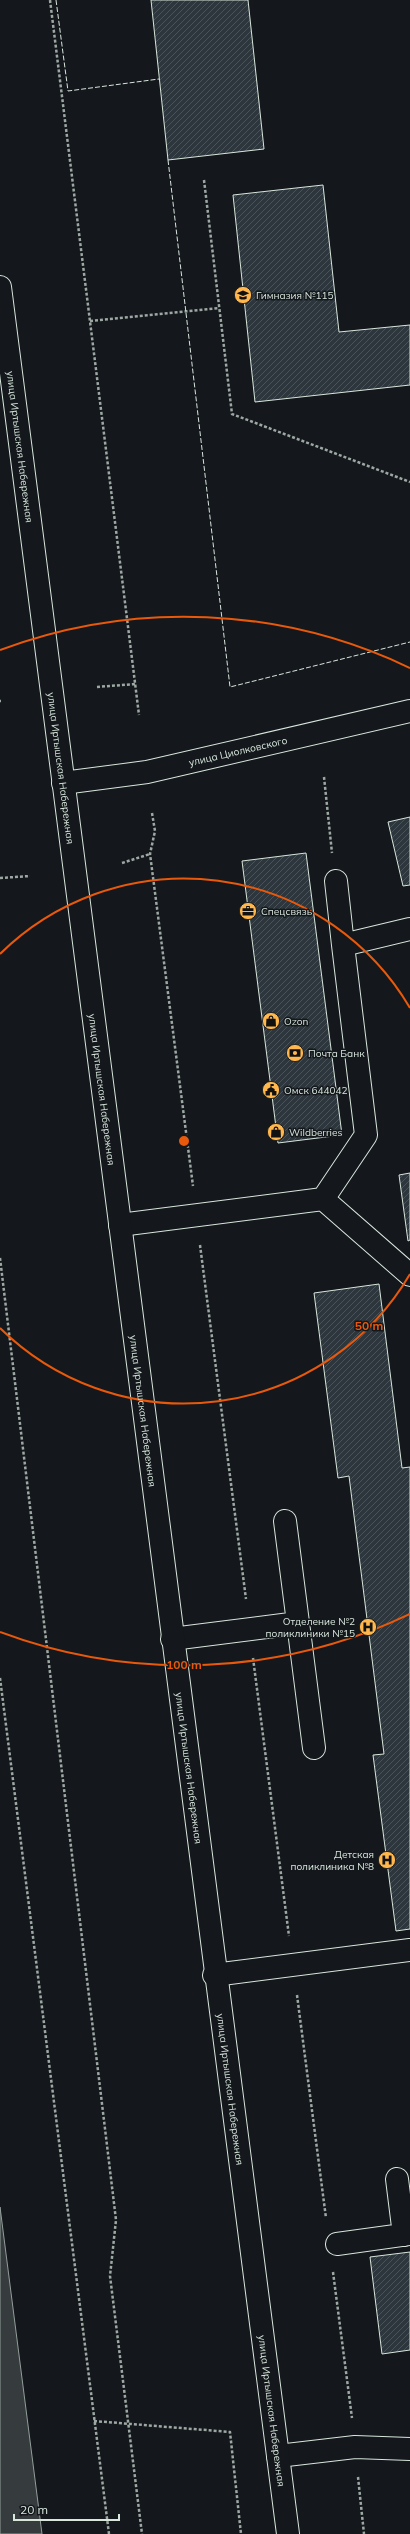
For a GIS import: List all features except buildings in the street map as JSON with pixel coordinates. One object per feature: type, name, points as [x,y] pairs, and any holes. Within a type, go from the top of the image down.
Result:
[{"type":"main road","name":"улица Иртышская Набережная","points":[[0,287],[214,1975],[288,2534]]},
{"type":"main road","name":"улица Циолковского","points":[[63,783],[147,772],[410,711]]},
{"type":"main road","points":[[120,1225],[323,1199],[366,1135],[336,881]]},
{"type":"main road","points":[[343,945],[410,929]]},
{"type":"main road","points":[[323,1199],[410,1275]]},
{"type":"main road","points":[[285,1521],[314,1748]]},
{"type":"main road","points":[[172,1639],[298,1623]]},
{"type":"main road","points":[[214,1975],[410,1950]]},
{"type":"main road","points":[[337,2244],[407,2235],[397,2179]]},
{"type":"main road","points":[[278,2456],[355,2447],[410,2449]]},
{"type":"path","points":[[50,0],[139,715]]},
{"type":"path","points":[[204,180],[232,414],[410,482]]},
{"type":"path","points":[[90,321],[219,308]]},
{"type":"path","points":[[97,687],[135,684]]},
{"type":"path","points":[[324,777],[336,881]]},
{"type":"path","points":[[152,812],[155,831],[150,854],[326,2226]]},
{"type":"path","points":[[122,863],[150,854]]},
{"type":"path","points":[[0,878],[30,876]]},
{"type":"path","points":[[0,1258],[116,2220],[110,2276],[142,2534]]},
{"type":"path","points":[[0,1678],[109,2534]]},
{"type":"path","points":[[332,2265],[355,2447],[364,2534]]},
{"type":"path","points":[[94,2421],[230,2432],[242,2534]]},
{"type":"shaded area","points":[[0,2207],[42,2534],[0,2534]]},
{"type":"fence","points":[[56,0],[68,91],[159,79]]},
{"type":"fence","points":[[168,160],[230,687],[410,642]]},
{"type":"place","name":"Гимназия №115","points":[[243,295]]},
{"type":"place","name":"Спецсвязь","points":[[248,911]]},
{"type":"place","name":"Ozon","points":[[271,1021]]},
{"type":"place","name":"Почта Банк","points":[[295,1053]]},
{"type":"place","name":"Омск 644042","points":[[271,1090]]},
{"type":"place","name":"Wildberries","points":[[276,1132]]},
{"type":"place","name":"Отделение №2 поликлиники №15","points":[[368,1627]]},
{"type":"place","name":"Детская поликлиника №8","points":[[387,1860]]}]
